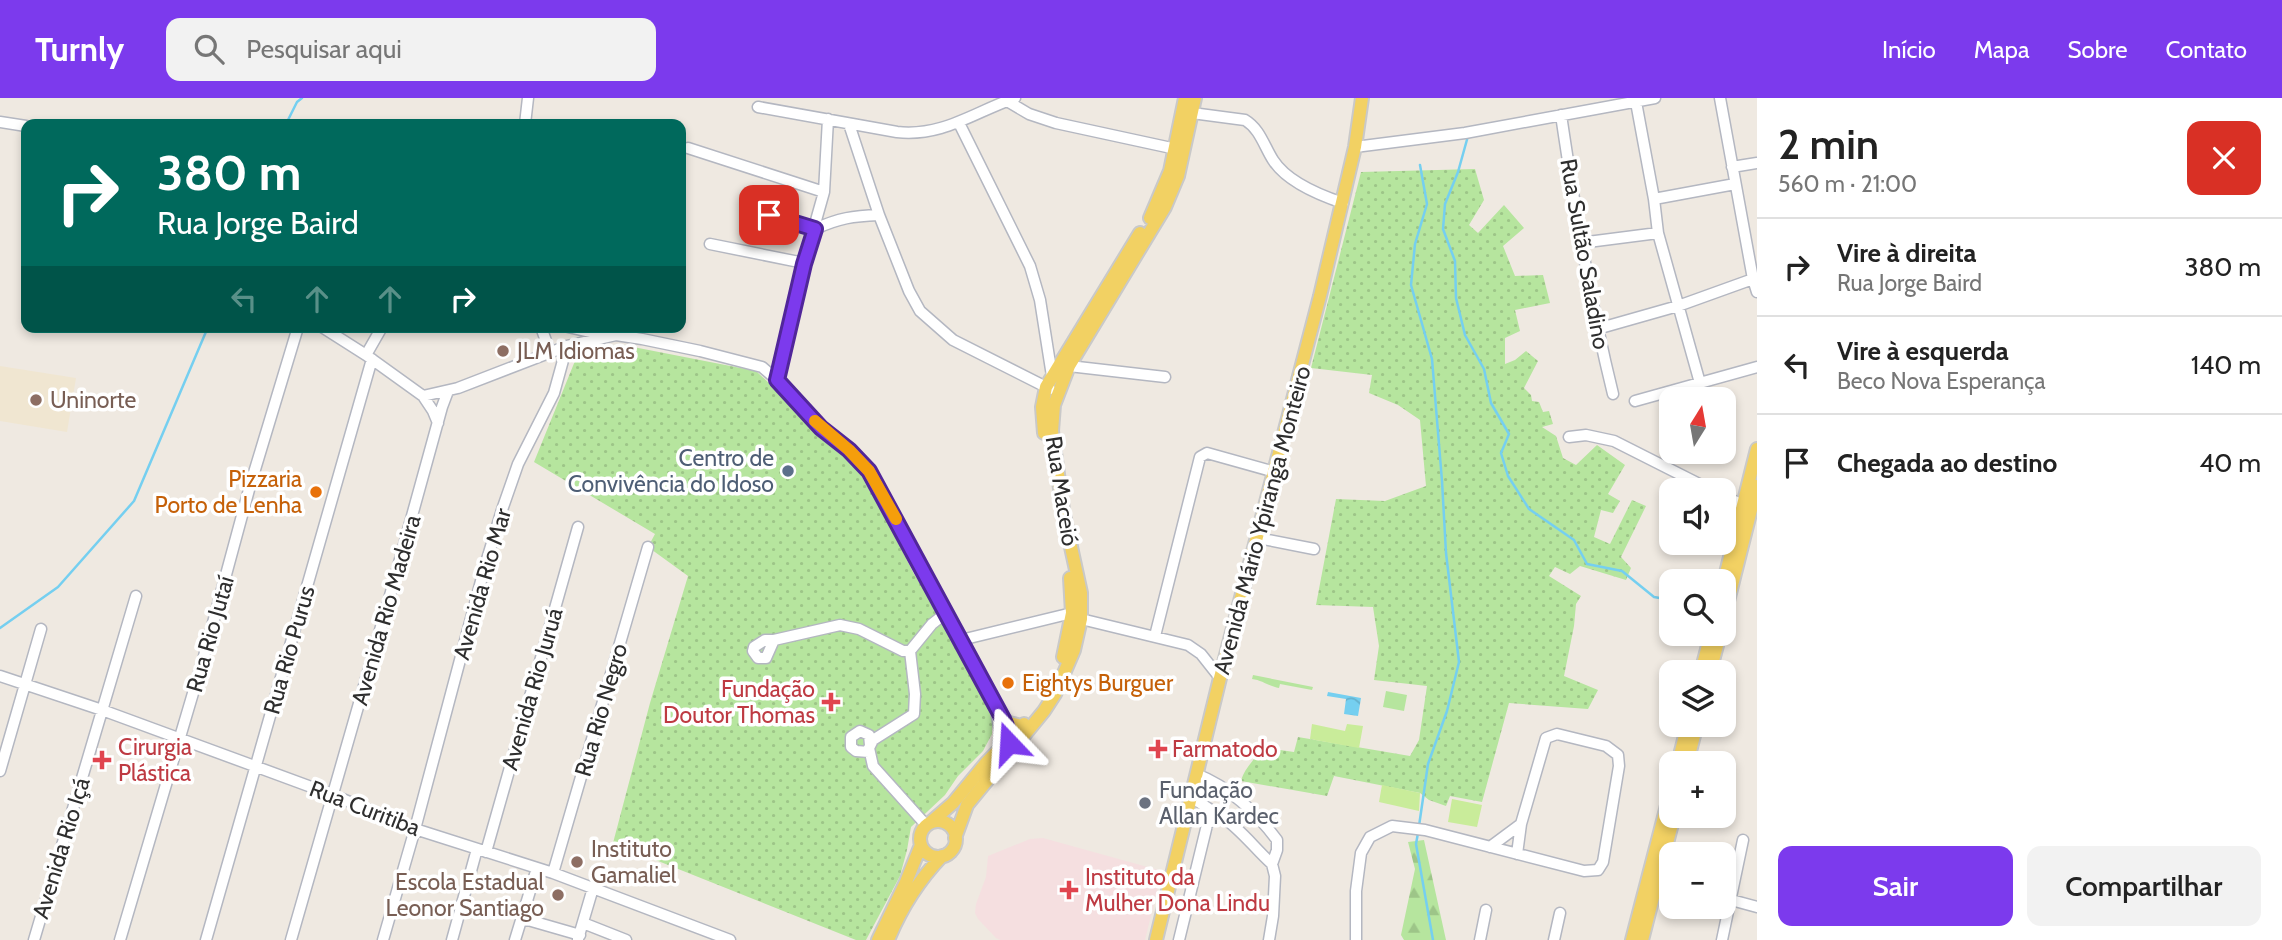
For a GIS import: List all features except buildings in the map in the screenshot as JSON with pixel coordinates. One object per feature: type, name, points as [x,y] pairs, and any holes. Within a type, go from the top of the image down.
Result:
[{"type":"main road","name":"Rua Maceió","points":[[929,824],[1044,711],[1055,694],[1074,650],[1081,593],[1063,510],[1052,431],[1052,386],[1154,210],[1170,172],[1185,98]]},
{"type":"main road","name":"Rua Maceió","points":[[1052,386],[1069,366],[1165,207],[1178,176],[1195,98]]},
{"type":"main road","name":"Avenida Mário Ypiranga Monteiro","points":[[1156,940],[1190,796],[1343,203],[1362,98]]},
{"type":"main road","points":[[1729,569],[1750,514],[1757,449]]},
{"type":"main road","points":[[1736,569],[1757,486]]},
{"type":"main road","name":"Rua Maceió","points":[[956,838],[967,805],[1004,753],[1009,740],[1039,706],[1059,667],[1077,616]]},
{"type":"main road","points":[[999,714],[1009,723],[1022,726]]},
{"type":"main road","points":[[929,824],[947,824],[956,838],[953,848],[923,875],[885,935],[921,845],[920,834],[929,824]]},
{"type":"main road","points":[[1632,940],[1661,828]]},
{"type":"main road","points":[[1642,940],[1671,828]]},
{"type":"main road","points":[[921,845],[929,854],[942,856]]},
{"type":"street","points":[[525,119],[528,98]]},
{"type":"street","points":[[1355,147],[1465,133],[1655,98]]},
{"type":"street","points":[[1720,98],[1757,292]]},
{"type":"street","points":[[758,107],[918,134],[959,123],[1011,99],[1029,114],[1056,124],[1175,149]]},
{"type":"street","points":[[1636,102],[1658,233],[1700,383]]},
{"type":"street","points":[[1192,113],[1245,120],[1252,124],[1273,161],[1282,171],[1327,198],[1343,203]]},
{"type":"street","name":"Rua Sultão Saladino","points":[[1561,114],[1580,243],[1613,394]]},
{"type":"street","points":[[777,380],[824,191],[828,119]]},
{"type":"street","points":[[0,122],[21,125]]},
{"type":"street","points":[[959,123],[1030,266],[1040,300],[1052,386]]},
{"type":"street","points":[[849,124],[879,215],[909,291],[920,311],[953,340],[1052,386]]},
{"type":"street","points":[[688,148],[824,191]]},
{"type":"street","points":[[1732,167],[1757,163]]},
{"type":"street","points":[[1654,199],[1735,184]]},
{"type":"street","points":[[746,207],[815,229],[856,215],[879,215]]},
{"type":"street","points":[[1580,243],[1658,233]]},
{"type":"street","points":[[710,244],[804,264]]},
{"type":"street","points":[[1597,330],[1678,306],[1753,279]]},
{"type":"street","name":"Rua Rio Jutaí","points":[[120,940],[296,333]]},
{"type":"street","points":[[331,333],[423,396],[438,424]]},
{"type":"street","name":"Rua Rio Purus","points":[[206,940],[369,357],[379,333]]},
{"type":"street","points":[[543,333],[550,352]]},
{"type":"street","points":[[594,333],[607,336]]},
{"type":"street","points":[[423,396],[448,391],[567,346],[616,335],[755,364],[769,372],[821,428],[849,450],[869,471],[961,640],[1007,729],[1009,740]]},
{"type":"street","name":"Avenida Rio Mar","points":[[383,940],[502,510],[518,464],[554,393],[567,346]]},
{"type":"street","points":[[1069,366],[1165,377]]},
{"type":"street","points":[[1635,401],[1757,367]]},
{"type":"street","name":"Avenida Rio Madeira","points":[[291,940],[448,391]]},
{"type":"street","points":[[1569,437],[1604,437],[1687,478]]},
{"type":"street","points":[[1155,636],[1199,457],[1207,453],[1275,471]]},
{"type":"street","name":"Avenida Rio Juruá","points":[[452,940],[578,527]]},
{"type":"street","points":[[1258,538],[1314,549]]},
{"type":"street","name":"Rua Rio Negro","points":[[553,873],[648,547]]},
{"type":"street","name":"Avenida Rio Içá","points":[[34,940],[136,596]]},
{"type":"street","points":[[929,824],[873,766],[870,749],[873,740],[914,713],[915,694],[910,651],[932,624],[946,613]]},
{"type":"street","points":[[961,640],[1077,616],[1188,645],[1201,654],[1220,678]]},
{"type":"street","points":[[774,640],[840,625],[859,629],[910,651]]},
{"type":"street","points":[[0,771],[41,629]]},
{"type":"street","name":"Rua Curitiba","points":[[0,676],[102,710],[333,795],[415,829],[553,873],[708,936],[730,940]]},
{"type":"street","points":[[999,714],[1004,753]]},
{"type":"street","points":[[1356,940],[1356,891],[1361,853],[1370,837],[1392,826],[1409,827],[1517,854],[1584,870],[1598,870],[1603,862],[1619,766],[1618,755],[1606,746],[1557,734],[1550,735],[1543,743],[1521,824],[1517,854]]},
{"type":"street","points":[[1196,774],[1211,779],[1244,804],[1277,840],[1278,847],[1272,864],[1275,876],[1269,940]]},
{"type":"street","points":[[1190,796],[1234,825],[1272,864]]},
{"type":"street","points":[[1179,940],[1207,825],[1218,815]]},
{"type":"street","points":[[1490,847],[1521,824]]},
{"type":"street","points":[[1736,868],[1743,840]]},
{"type":"street","points":[[515,940],[537,868]]},
{"type":"street","points":[[521,918],[579,937],[593,888]]},
{"type":"street","points":[[1736,901],[1757,907]]},
{"type":"street","points":[[1480,940],[1486,909]]},
{"type":"street","points":[[1554,940],[1560,913]]},
{"type":"street","points":[[1722,940],[1725,919]]},
{"type":"street","points":[[583,923],[626,940]]},
{"type":"shaded area","name":"Uninorte","points":[[0,366],[76,378],[67,432],[0,421]]},
{"type":"shaded area","name":"Instituto da Mulher Dona Lindu","points":[[1043,838],[1162,871],[1145,940],[996,938],[975,913],[986,877],[988,856],[1030,839]]},
{"type":"green space","points":[[1475,169],[1484,200],[1469,225],[1478,233],[1504,205],[1524,228],[1503,246],[1515,276],[1543,275],[1550,303],[1515,310],[1520,331],[1505,338],[1505,364],[1526,351],[1538,361],[1524,388],[1531,395],[1532,401],[1539,402],[1543,412],[1549,411],[1553,424],[1542,427],[1556,436],[1563,458],[1576,465],[1597,445],[1625,465],[1608,494],[1620,501],[1613,513],[1601,510],[1594,537],[1610,544],[1632,500],[1646,506],[1621,557],[1631,568],[1626,580],[1580,566],[1570,574],[1555,567],[1549,576],[1581,596],[1576,604],[1564,676],[1598,690],[1588,709],[1509,703],[1482,802],[1450,796],[1446,806],[1429,800],[1420,793],[1334,776],[1327,796],[1241,781],[1260,747],[1294,752],[1298,737],[1410,756],[1419,740],[1427,686],[1374,680],[1379,646],[1373,607],[1316,605],[1336,499],[1385,501],[1426,486],[1420,420],[1398,405],[1369,393],[1372,375],[1311,368],[1361,172]]},
{"type":"green space","points":[[618,344],[756,371],[783,396],[815,431],[858,470],[914,574],[965,652],[992,711],[992,734],[983,751],[958,776],[945,795],[911,827],[900,876],[866,940],[856,940],[613,843],[650,703],[688,576],[648,547],[655,534],[534,462],[577,356]]},
{"type":"green space","points":[[1253,675],[1313,687],[1312,690],[1280,684],[1279,688],[1252,679]]},
{"type":"green space","points":[[1386,691],[1407,695],[1404,711],[1383,707]]},
{"type":"green space","points":[[1312,724],[1345,731],[1347,724],[1363,726],[1359,748],[1310,739]]},
{"type":"green space","points":[[1382,785],[1420,793],[1419,811],[1379,802]]},
{"type":"green space","points":[[1452,799],[1482,805],[1477,827],[1448,822]]},
{"type":"green space","points":[[1424,840],[1446,940],[1404,940],[1401,935],[1415,869],[1408,842]]},
{"type":"water","points":[[1328,692],[1361,698],[1358,716],[1344,714],[1346,699],[1327,696]]},
{"type":"waterway","points":[[288,119],[302,98]]},
{"type":"waterway","points":[[1468,136],[1445,204],[1443,229],[1455,261],[1456,298],[1465,335],[1484,369],[1491,403],[1509,434],[1501,453],[1508,476],[1529,509],[1574,540],[1587,564],[1622,571],[1654,597],[1659,598]]},
{"type":"waterway","points":[[1419,826],[1428,764],[1447,711],[1459,662],[1446,553],[1432,359],[1411,285],[1415,244],[1427,204],[1420,165]]},
{"type":"waterway","points":[[0,628],[58,587],[134,501],[205,333]]},
{"type":"waterway","points":[[1418,833],[1416,844],[1433,940]]},
{"type":"slow traffic","points":[[815,421],[869,471],[896,519]]},
{"type":"place","name":"JLM Idiomas","points":[[503,351]]},
{"type":"place","name":"Uninorte","points":[[36,400]]},
{"type":"place","name":"Centro de Convivência do Idoso","points":[[788,471]]},
{"type":"place","name":"Pizzaria Porto de Lenha","points":[[316,492]]},
{"type":"place","name":"Eightys Burguer","points":[[1008,683]]},
{"type":"place","name":"Fundação Doutor Thomas","points":[[831,702]]},
{"type":"place","name":"Farmatodo","points":[[1158,749]]},
{"type":"place","name":"Cirurgia Plástica","points":[[102,760]]},
{"type":"place","name":"Fundação Allan Kardec","points":[[1145,803]]},
{"type":"place","name":"Instituto Gamaliel","points":[[577,862]]},
{"type":"place","name":"Instituto da Mulher Dona Lindu","points":[[1069,890]]},
{"type":"place","name":"Escola Estadual Leonor Santiago","points":[[558,895]]},
{"type":"route","points":[[769,215],[815,229],[804,264],[777,380],[821,428],[849,450],[869,471],[961,640],[995,709],[1003,719],[1009,733],[1009,743]]}]
